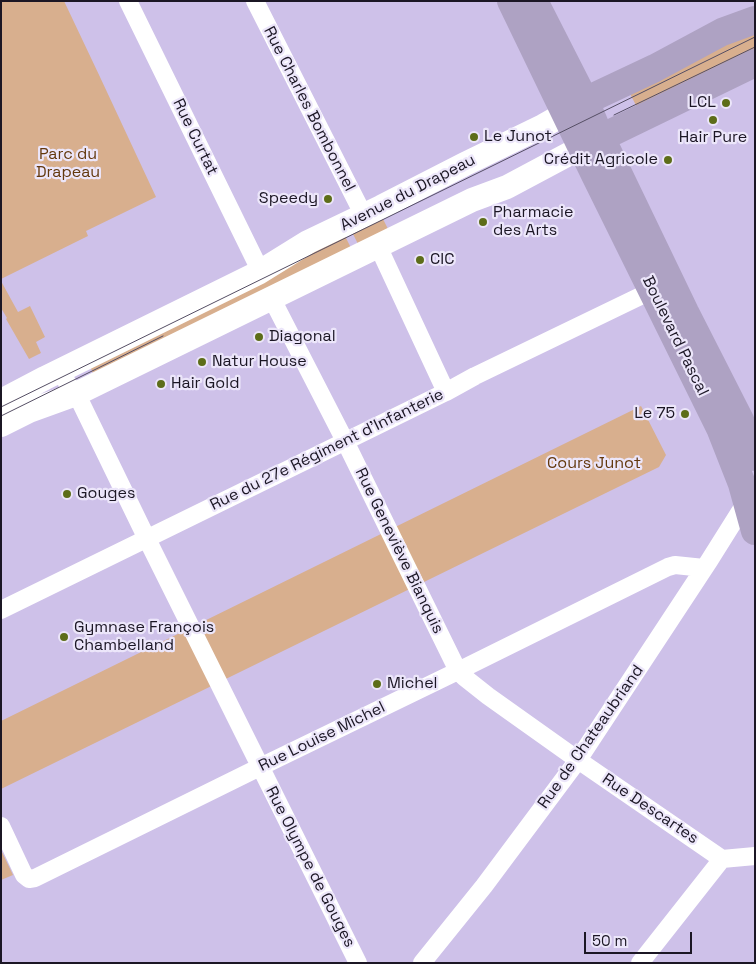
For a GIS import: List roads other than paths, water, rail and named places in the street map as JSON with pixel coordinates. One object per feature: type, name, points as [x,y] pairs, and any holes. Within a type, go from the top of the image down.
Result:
[{"type":"main road","points":[[512,1],[576,107]]},
{"type":"main road","points":[[534,1],[591,143]]},
{"type":"main road","name":"Avenue du Drapeau","points":[[1,400],[258,274],[308,242],[543,126],[722,32],[755,20]]},
{"type":"main road","name":"Avenue du Drapeau","points":[[1,425],[29,411],[76,394],[472,200],[507,187],[591,143],[755,63]]},
{"type":"main road","name":"Boulevard Pascal","points":[[591,143],[653,290],[720,428],[736,467],[752,521]]},
{"type":"main road","name":"Boulevard Pascal","points":[[591,143],[684,312],[753,449]]},
{"type":"street","name":"Rue Curtat","points":[[128,1],[256,262],[258,274]]},
{"type":"street","name":"Rue Charles Bombonnel","points":[[255,1],[364,216]]},
{"type":"street","points":[[378,246],[446,392]]},
{"type":"street","name":"Rue du 27e Régiment d'Infanterie","points":[[1,610],[653,290]]},
{"type":"street","name":"Rue Geneviève Bianquis","points":[[272,299],[345,441],[458,671],[488,696],[578,760]]},
{"type":"street","points":[[62,370],[67,383],[76,394]]},
{"type":"street","name":"Rue Olympe de Gouges","points":[[76,394],[358,963]]},
{"type":"street","name":"Rue de Chateaubriand","points":[[422,963],[484,886],[578,760],[704,568],[752,521]]},
{"type":"street","name":"Rue Louise Michel","points":[[1,826],[24,875],[29,879],[35,878],[668,567],[675,565],[704,568]]},
{"type":"street","name":"Rue Descartes","points":[[578,760],[722,859]]},
{"type":"street","points":[[640,963],[722,859],[755,856]]},
{"type":"tram line","points":[[1,407],[755,37]]},
{"type":"tram line","points":[[614,115],[755,47]]},
{"type":"tram line","points":[[1,416],[163,336]]},
{"type":"place","name":"LCL","points":[[726,103]]},
{"type":"place","name":"Hair Pure","points":[[713,120]]},
{"type":"place","name":"Le Junot","points":[[474,137]]},
{"type":"place","name":"Crédit Agricole","points":[[668,160]]},
{"type":"place","name":"Speedy","points":[[328,199]]},
{"type":"place","name":"Pharmacie des Arts","points":[[483,222]]},
{"type":"place","name":"CIC","points":[[420,260]]},
{"type":"place","name":"Diagonal","points":[[259,337]]},
{"type":"place","name":"Natur House","points":[[202,362]]},
{"type":"place","name":"Hair Gold","points":[[161,384]]},
{"type":"place","name":"Le 75","points":[[685,414]]},
{"type":"place","name":"Gouges","points":[[67,494]]},
{"type":"place","name":"Gymnase François Chambelland","points":[[64,637]]},
{"type":"place","name":"Michel","points":[[377,684]]},
{"type":"park label","name":"Parc du Drapeau","points":[[68,164]]},
{"type":"park label","name":"Cours Junot","points":[[594,464]]}]
